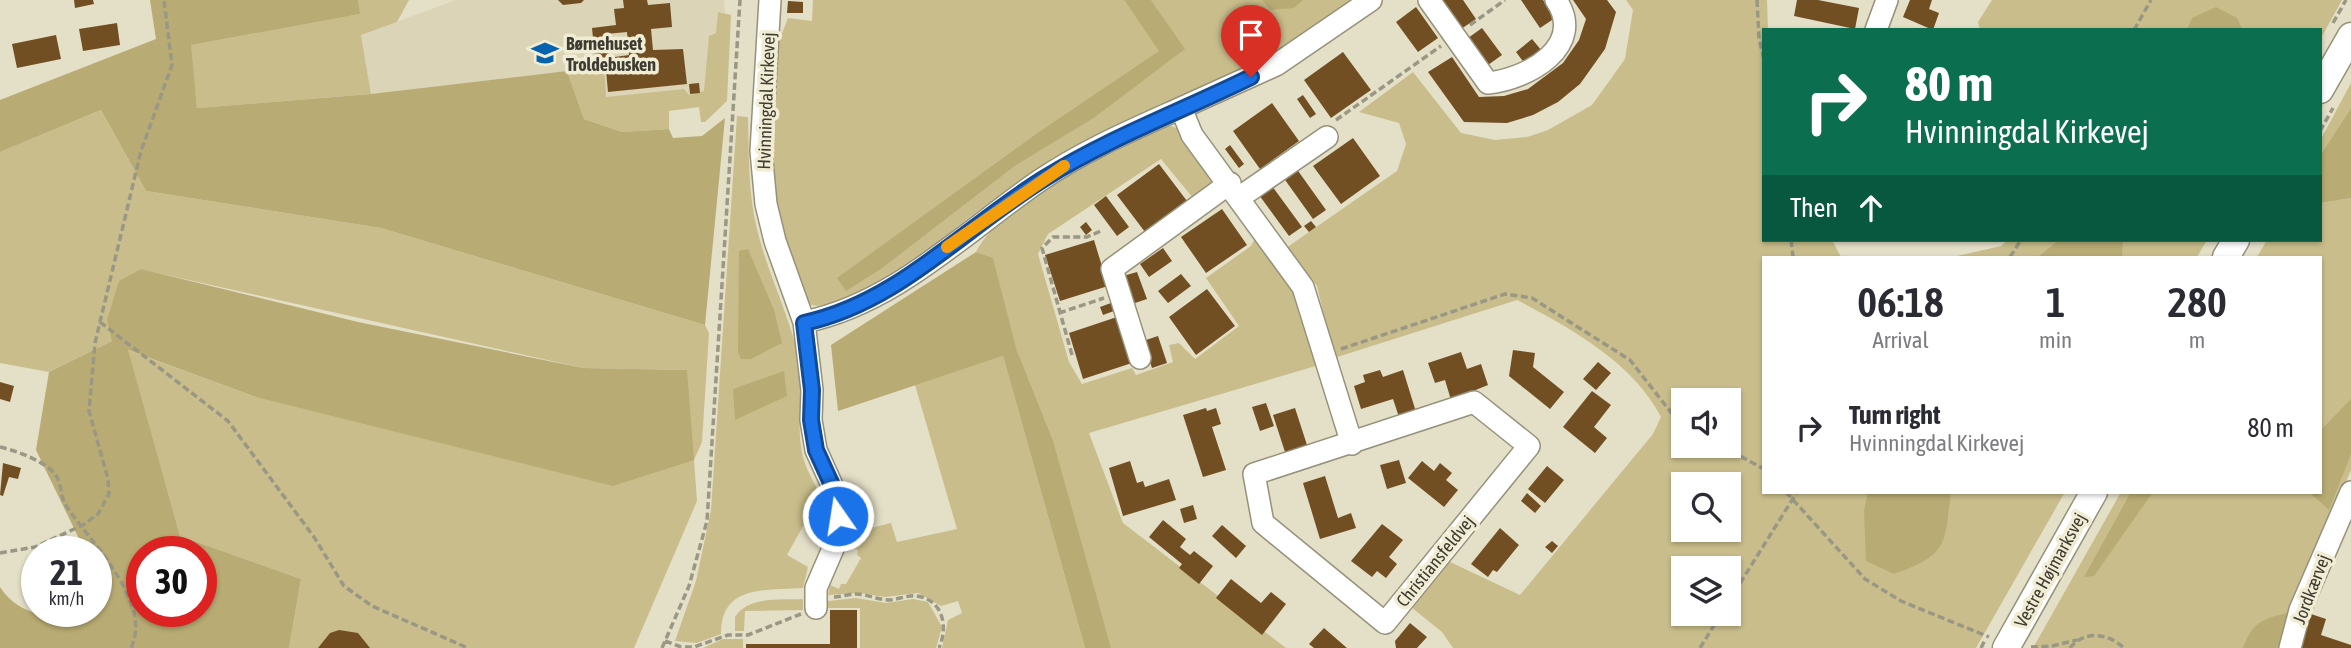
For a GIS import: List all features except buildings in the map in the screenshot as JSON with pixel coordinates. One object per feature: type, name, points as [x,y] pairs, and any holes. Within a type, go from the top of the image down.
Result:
[{"type":"street","name":"Hvinningdal Kirkevej","points":[[770,0],[761,151],[766,204],[775,241],[804,323],[812,390],[811,420],[816,450],[831,483],[838,516],[838,537],[823,566],[816,602]]},
{"type":"street","points":[[804,323],[832,317],[878,295],[1041,180],[1095,148],[1276,65],[1371,0]]},
{"type":"street","points":[[1429,0],[1488,83],[1520,76],[1553,54],[1563,36],[1565,13],[1556,0]]},
{"type":"street","points":[[1877,28],[1886,0]]},
{"type":"street","points":[[2322,87],[2351,36]]},
{"type":"street","points":[[1181,108],[1192,135],[1235,190],[1303,287],[1352,444]]},
{"type":"street","points":[[1140,358],[1112,269],[1235,190],[1327,137]]},
{"type":"street","name":"Christiansfeldvej","points":[[1474,402],[1529,446],[1385,623],[1263,523],[1254,474],[1352,444],[1474,402]]},
{"type":"street","name":"Jordkærvej","points":[[2290,648],[2300,610],[2351,492]]},
{"type":"street","name":"Vestre Højmarksvej","points":[[2008,645],[2093,494]]},
{"type":"path","points":[[0,553],[35,547],[83,525],[97,514],[109,495],[108,479],[89,411],[100,322],[141,151],[172,65],[164,0]]},
{"type":"path","points":[[662,648],[689,586],[707,521],[740,0]]},
{"type":"path","points":[[1327,137],[1332,123],[1505,0]]},
{"type":"path","points":[[1757,0],[1762,51]]},
{"type":"path","points":[[2135,28],[2151,0]]},
{"type":"path","points":[[1072,355],[1042,248],[1053,237],[1087,237],[1103,230]]},
{"type":"path","points":[[1059,313],[1120,293]]},
{"type":"path","points":[[1324,354],[1504,294],[1514,294],[1532,298],[1630,360],[1671,412]]},
{"type":"path","points":[[100,322],[228,421],[314,537],[344,586],[372,606],[468,648]]},
{"type":"path","points":[[0,447],[50,469],[62,483],[65,505],[83,525],[135,608],[137,635],[131,648]]},
{"type":"path","points":[[1741,457],[1762,468]]},
{"type":"path","points":[[1788,494],[1865,579],[1901,601],[2008,645],[2052,646],[2097,635],[2116,641],[2124,648]]},
{"type":"path","points":[[1741,582],[1796,494]]},
{"type":"path","points":[[665,641],[681,647],[694,647],[728,635],[748,635],[816,602],[857,594],[888,600],[906,597],[927,599],[935,604],[944,619],[946,634],[939,648]]},
{"type":"path","points":[[1700,648],[1714,626]]},
{"type":"path","points":[[2070,648],[2077,640]]},
{"type":"shaded area","points":[[150,0],[358,0],[360,14],[191,45],[197,108],[371,94],[567,71],[584,119],[622,132],[669,129],[673,138],[702,136],[725,118],[705,325],[381,228],[146,191],[101,110],[0,152],[0,100],[156,39]]},
{"type":"shaded area","points":[[358,0],[409,0],[397,22],[361,35],[371,94],[197,108],[190,45],[359,14]]},
{"type":"shaded area","name":"Børnehuset Troldebusken","points":[[456,0],[724,0],[727,32],[721,102],[603,108],[567,71],[371,94],[361,35]]},
{"type":"shaded area","points":[[813,0],[1124,0],[1160,51],[1037,133],[838,278],[884,267],[1015,166],[1094,118],[1184,49],[1151,0],[1354,0],[1251,66],[1111,135],[1008,191],[872,289],[848,300],[827,305],[808,304],[781,234],[770,166],[775,51],[788,18],[812,21]]},
{"type":"shaded area","points":[[1124,0],[1151,0],[1185,49],[1094,118],[1015,166],[884,267],[846,291],[837,278],[1037,133],[1159,51]]},
{"type":"shaded area","points":[[1262,0],[1303,0],[1294,8],[1271,10]]},
{"type":"shaded area","points":[[1626,0],[1767,0],[1768,28],[1762,28],[1762,242],[1833,242],[1840,256],[1762,256],[1762,494],[2064,494],[1976,648],[1453,648],[1442,632],[1411,607],[1448,561],[1520,595],[1653,434],[1661,417],[1649,397],[1617,363],[1558,322],[1517,300],[1334,358],[1317,286],[1286,248],[1397,171],[1406,144],[1399,123],[1359,112],[1413,72],[1461,133],[1495,140],[1527,137],[1548,130],[1592,105],[1625,59],[1633,10]]},
{"type":"shaded area","points":[[1992,0],[2342,0],[2322,36],[2322,28],[1980,28],[1978,22]]},
{"type":"shaded area","points":[[2216,7],[2237,18],[2242,28],[2188,28],[2192,18]]},
{"type":"shaded area","points":[[718,12],[731,15],[727,101],[705,122],[701,122],[699,107],[669,111],[669,129],[622,132],[584,119],[567,71],[567,60],[593,58],[604,61],[606,97],[684,89],[689,95],[704,91],[709,36],[716,33]]},
{"type":"shaded area","points":[[2351,83],[2351,108],[2322,152],[2322,137]]},
{"type":"shaded area","points":[[2351,108],[2351,198],[2322,203],[2322,152]]},
{"type":"shaded area","points":[[101,110],[146,191],[381,228],[705,325],[709,333],[702,442],[694,460],[697,501],[634,648],[289,648],[301,579],[217,549],[217,536],[180,536],[127,350],[256,397],[687,370],[583,368],[144,270],[112,341],[49,372],[0,363],[0,152]]},
{"type":"shaded area","points":[[737,116],[748,117],[754,215],[800,366],[801,446],[807,470],[824,509],[824,537],[803,526],[787,555],[808,567],[803,588],[748,593],[728,606],[721,634],[697,643],[675,641],[696,581],[711,510]]},
{"type":"shaded area","points":[[1168,125],[1179,129],[1212,180],[1212,190],[1193,198],[1161,159],[1048,234],[1038,254],[1069,362],[1082,384],[1132,368],[1136,375],[1173,362],[1169,345],[1179,343],[1195,359],[1239,326],[1206,278],[1251,246],[1256,236],[1296,294],[1319,365],[1089,433],[1123,523],[1286,648],[1111,648],[1017,352],[993,259],[976,252],[989,234],[1009,215],[1034,197]]},
{"type":"shaded area","points":[[2351,198],[2351,470],[2292,608],[2281,648],[2033,648],[2120,494],[2322,494],[2322,256],[2258,256],[2266,242],[2322,242],[2322,203]]},
{"type":"shaded area","points":[[2006,242],[2206,242],[2198,256],[1957,256],[2001,246]]},
{"type":"shaded area","points":[[2057,242],[2123,242],[2122,256],[2039,256]]},
{"type":"shaded area","points":[[748,249],[774,310],[782,343],[751,359],[741,359],[738,352],[739,251]]},
{"type":"shaded area","points":[[976,252],[993,258],[1017,351],[1053,441],[1111,648],[1085,648],[1003,356],[838,411],[831,345]]},
{"type":"shaded area","points":[[141,269],[358,322],[583,368],[687,370],[694,460],[613,486],[256,397],[128,350],[180,536],[126,536],[126,627],[217,627],[217,549],[301,579],[289,648],[0,648],[0,587],[21,607],[21,627],[112,627],[112,536],[78,536],[36,450],[49,372],[112,341],[107,320],[119,281]]},
{"type":"shaded area","points":[[1003,356],[1085,648],[942,648],[948,620],[962,613],[958,601],[941,606],[918,593],[885,597],[860,593],[828,595],[830,585],[839,589],[841,584],[846,584],[861,558],[857,555],[858,550],[848,544],[859,531],[891,523],[897,542],[957,529],[915,385]]},
{"type":"shaded area","points":[[784,371],[787,396],[735,420],[733,389]]},
{"type":"shaded area","points":[[2351,399],[2351,454],[2329,510],[2311,494],[2322,494],[2322,429]]},
{"type":"shaded area","points":[[1868,494],[1951,494],[1947,525],[1940,546],[1925,560],[1894,574],[1866,561],[1864,511]]},
{"type":"shaded area","points":[[2130,494],[2152,494],[2094,576],[2084,577]]},
{"type":"shaded area","points":[[856,598],[886,603],[913,599],[928,602],[942,627],[936,648],[860,648],[860,608],[828,608],[828,601]]},
{"type":"shaded area","points":[[803,599],[803,610],[745,611],[744,631],[735,631],[735,617],[748,605],[766,600]]},
{"type":"shaded area","points":[[2288,613],[2278,648],[2243,648],[2250,633],[2260,623]]},
{"type":"shaded area","points":[[723,639],[743,639],[743,648],[703,648]]},
{"type":"slow traffic","points":[[947,247],[1064,166]]},
{"type":"place","name":"Børnehuset Troldebusken","points":[[545,53]]},
{"type":"route","points":[[838,516],[831,483],[816,450],[811,420],[812,390],[804,323],[832,317],[878,295],[1041,180],[1095,148],[1251,77]]}]
